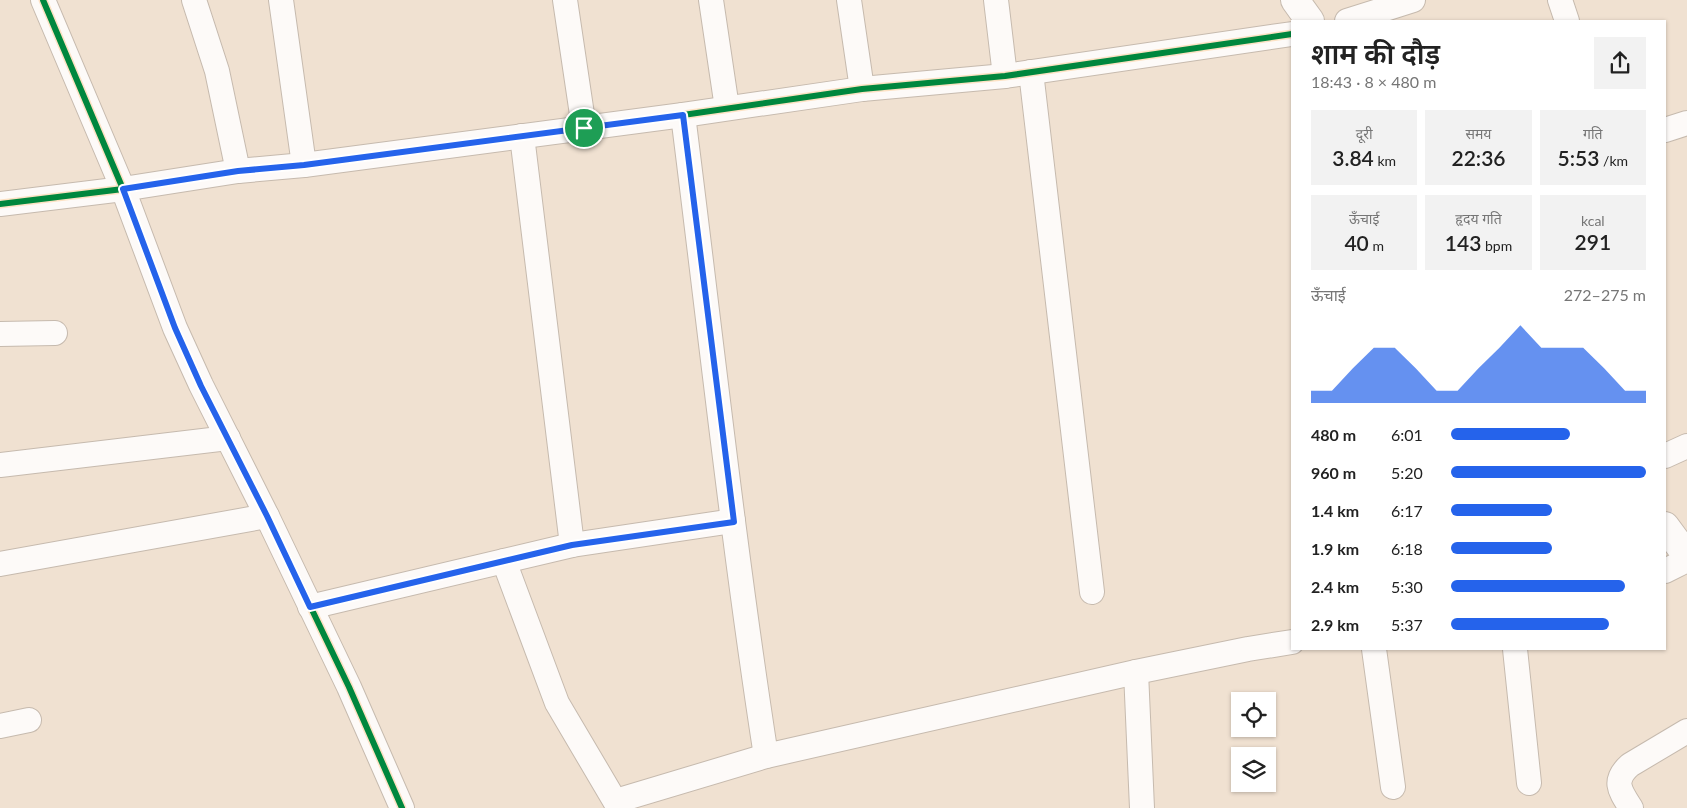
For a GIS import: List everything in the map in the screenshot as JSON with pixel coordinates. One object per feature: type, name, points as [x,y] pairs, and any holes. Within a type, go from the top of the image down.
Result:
[{"type":"street","points":[[44,0],[123,189],[175,328],[201,386],[267,516],[349,687],[402,808]]},
{"type":"street","points":[[194,0],[217,71],[238,171]]},
{"type":"street","points":[[281,0],[304,165]]},
{"type":"street","points":[[565,0],[584,128]]},
{"type":"street","points":[[711,0],[727,108]]},
{"type":"street","points":[[849,0],[862,89]]},
{"type":"street","points":[[996,0],[1005,76]]},
{"type":"street","points":[[1295,0],[1309,20]]},
{"type":"street","points":[[1350,20],[1413,0]]},
{"type":"street","points":[[1560,0],[1567,20]]},
{"type":"street","points":[[0,204],[123,189],[238,171],[304,165],[683,115],[862,89],[1005,76],[1291,34]]},
{"type":"street","points":[[1031,72],[1092,592]]},
{"type":"street","points":[[683,115],[753,674],[766,756]]},
{"type":"street","points":[[1666,130],[1687,124]]},
{"type":"street","points":[[522,136],[572,545]]},
{"type":"street","points":[[0,334],[55,333]]},
{"type":"street","points":[[0,465],[228,438]]},
{"type":"street","points":[[1666,456],[1687,446]]},
{"type":"street","points":[[0,564],[267,516]]},
{"type":"street","points":[[310,607],[572,545],[734,522]]},
{"type":"street","points":[[1666,527],[1687,558],[1666,570]]},
{"type":"street","points":[[504,561],[557,703],[617,805],[766,756],[1136,672],[1248,648],[1291,642]]},
{"type":"street","points":[[1374,650],[1393,786]]},
{"type":"street","points":[[1515,650],[1529,783]]},
{"type":"street","points":[[1136,672],[1142,808]]},
{"type":"street","points":[[0,726],[29,720]]},
{"type":"street","points":[[1631,808],[1620,790],[1619,780],[1623,772],[1630,765],[1687,731]]},
{"type":"cycle path","points":[[43,0],[123,189],[175,328],[349,687],[402,808]]},
{"type":"cycle path","points":[[0,204],[123,189],[238,171],[304,165],[683,115],[862,89],[1005,76],[1291,34]]},
{"type":"route","points":[[683,115],[734,522],[572,545],[310,607],[267,516],[201,386],[175,328],[123,189],[238,171],[304,165],[584,128],[683,115]]}]
